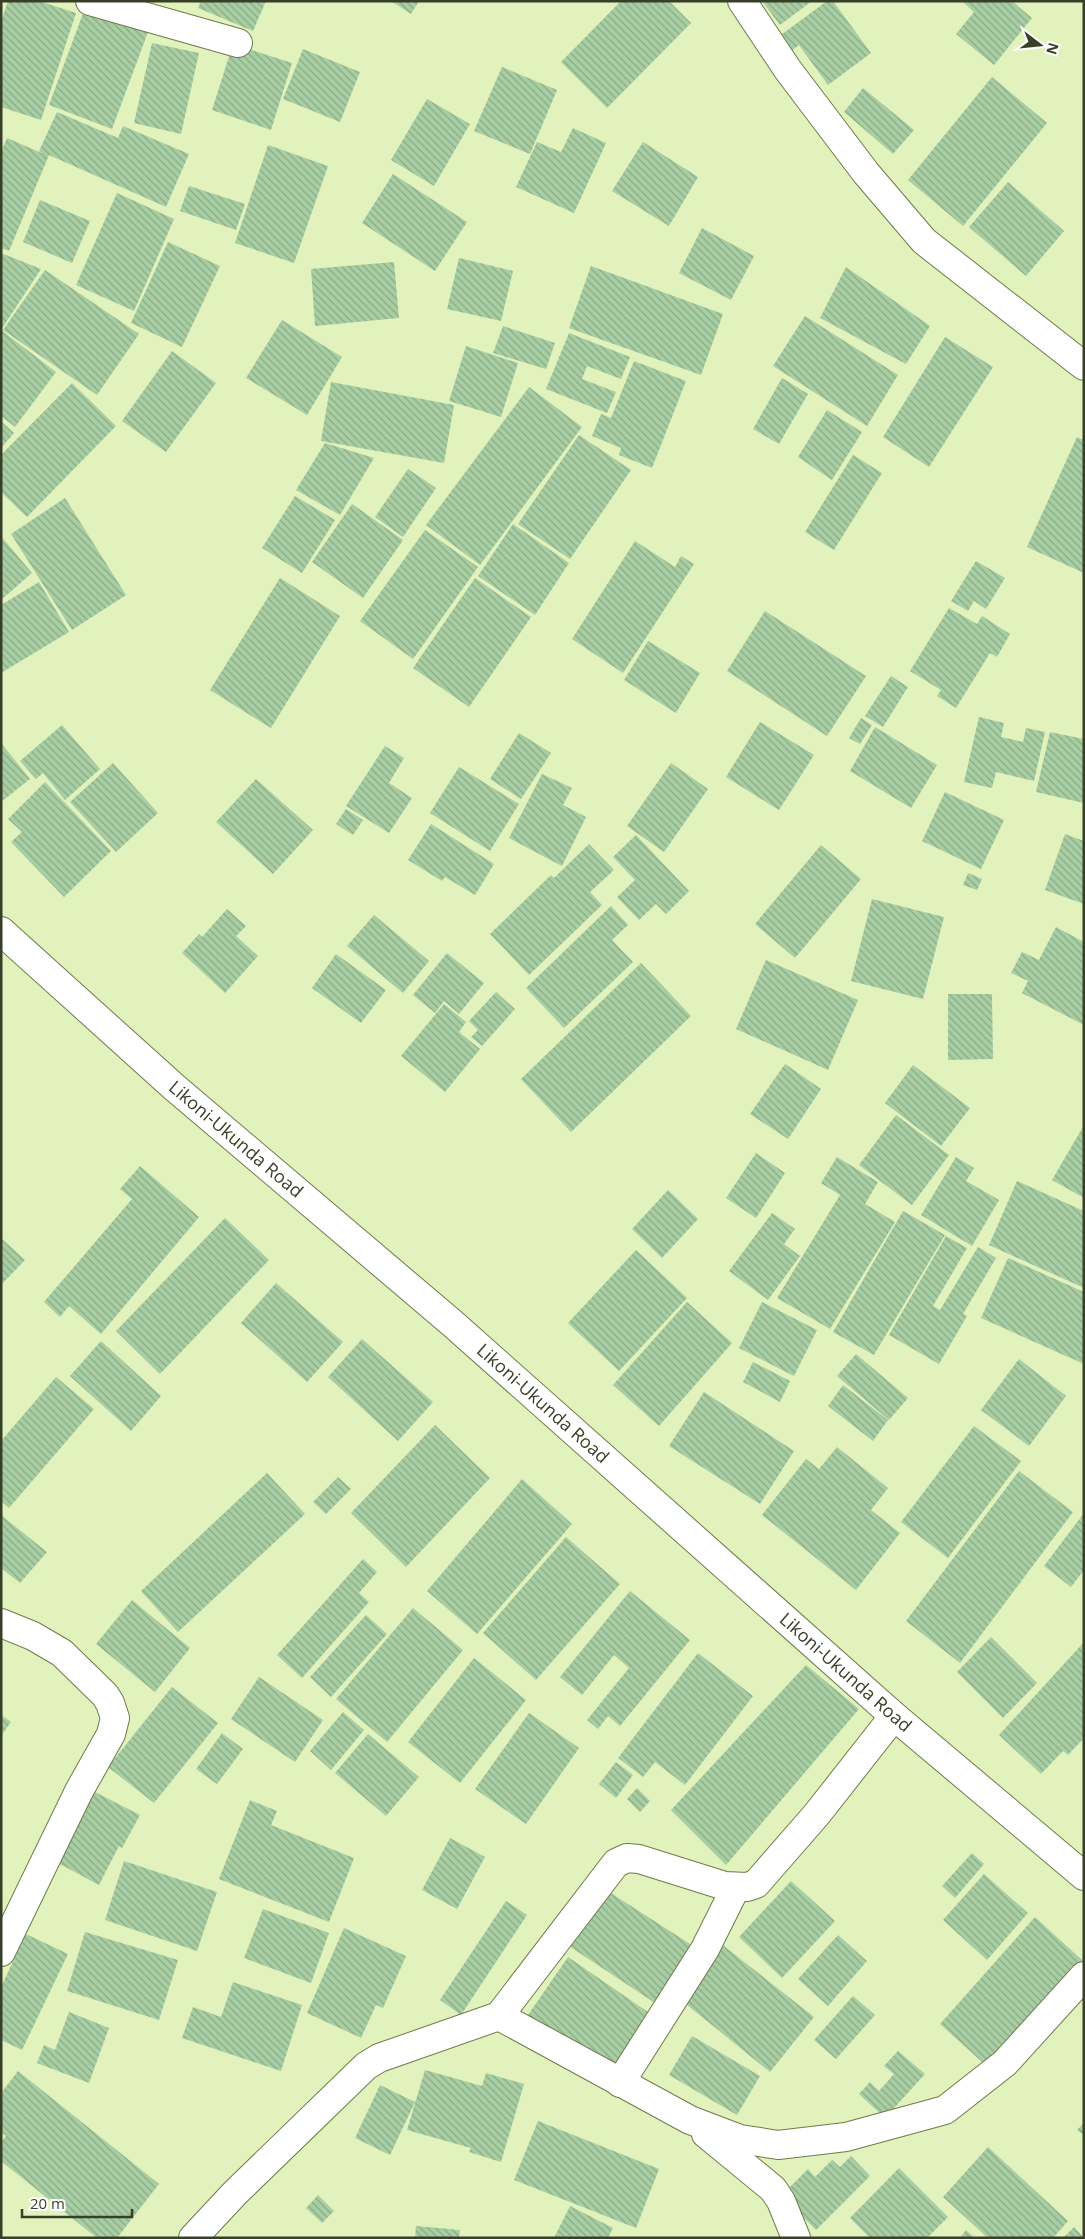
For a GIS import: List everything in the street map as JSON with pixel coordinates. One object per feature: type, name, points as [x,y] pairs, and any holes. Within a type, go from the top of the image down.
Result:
[{"type":"main road","points":[[90,1],[238,43]]},
{"type":"main road","points":[[742,1],[788,70],[866,173],[924,241],[1084,366]]},
{"type":"main road","name":"Likoni-Ukunda Road","points":[[1,931],[174,1087],[452,1323],[894,1716],[1084,1876]]},
{"type":"main road","points":[[1,1623],[33,1636],[62,1653],[105,1695],[115,1718],[108,1742],[78,1791],[1,1952]]},
{"type":"main road","points":[[193,2238],[235,2193],[366,2066],[379,2058],[499,2016],[616,1863],[627,1858],[639,1859],[724,1885],[747,1887],[756,1884],[818,1814],[894,1716]]},
{"type":"main road","points":[[620,2083],[705,1949],[736,1887]]},
{"type":"main road","points":[[499,2016],[690,2120],[740,2139],[778,2145],[846,2137],[945,2110],[1005,2063],[1084,1976]]},
{"type":"main road","points":[[690,2120],[773,2189],[781,2201],[796,2238]]},
{"type":"building","points":[[8,1],[39,1],[76,13],[41,120],[1,107],[1,22]]},
{"type":"building","points":[[201,1],[266,1],[253,31],[198,8]]},
{"type":"building","points":[[391,1],[419,1],[411,14]]},
{"type":"building","points":[[621,1],[669,1],[691,23],[607,108],[561,62]]},
{"type":"building","points":[[762,1],[812,1],[780,25]]},
{"type":"building","points":[[827,1],[833,1],[871,53],[828,85],[799,45],[790,52],[774,40]]},
{"type":"building","points":[[962,1],[1012,1],[1032,18],[994,65],[956,34],[974,12]]},
{"type":"building","points":[[85,8],[148,32],[112,129],[49,105]]},
{"type":"building","points":[[152,43],[199,53],[181,134],[134,123]]},
{"type":"building","points":[[233,44],[292,63],[271,130],[212,110]]},
{"type":"building","points":[[303,49],[360,72],[340,122],[283,99]]},
{"type":"building","points":[[502,67],[557,90],[530,154],[474,131]]},
{"type":"building","points":[[992,77],[1047,123],[963,226],[908,180]]},
{"type":"building","points":[[863,88],[914,130],[893,154],[844,112]]},
{"type":"building","points":[[427,99],[470,124],[434,186],[391,160]]},
{"type":"building","points":[[57,112],[118,138],[123,126],[189,154],[166,207],[49,155],[9,251],[1,248],[1,152],[7,138],[44,154],[39,151]]},
{"type":"building","points":[[573,128],[606,143],[574,213],[516,187],[537,142],[561,152]]},
{"type":"building","points":[[643,142],[698,177],[669,226],[612,191]]},
{"type":"building","points":[[268,145],[328,166],[294,263],[235,243]]},
{"type":"building","points":[[393,174],[467,222],[435,271],[362,223]]},
{"type":"building","points":[[1008,182],[1064,231],[1026,276],[969,227]]},
{"type":"building","points":[[189,186],[245,204],[236,230],[180,211]]},
{"type":"building","points":[[117,193],[174,219],[134,311],[76,285]]},
{"type":"building","points":[[40,200],[90,221],[72,263],[23,242]]},
{"type":"building","points":[[702,228],[754,256],[731,300],[679,273]]},
{"type":"building","points":[[168,242],[220,266],[182,347],[131,323]]},
{"type":"building","points":[[1,253],[41,269],[1,330]]},
{"type":"building","points":[[459,258],[513,271],[501,321],[447,309]]},
{"type":"building","points":[[394,262],[399,318],[315,326],[311,269]]},
{"type":"building","points":[[591,266],[723,314],[701,375],[569,328]]},
{"type":"building","points":[[846,267],[930,326],[906,364],[820,318]]},
{"type":"building","points":[[45,270],[139,334],[97,395],[3,330]]},
{"type":"building","points":[[805,316],[898,375],[867,426],[773,366]]},
{"type":"building","points":[[282,320],[342,357],[307,415],[246,378]]},
{"type":"building","points":[[503,326],[555,343],[546,369],[493,353]]},
{"type":"building","points":[[1,330],[56,372],[15,427],[1,416]]},
{"type":"building","points":[[569,333],[630,357],[621,379],[587,366],[582,379],[616,392],[607,413],[546,389]]},
{"type":"building","points":[[945,337],[993,367],[929,467],[883,437]]},
{"type":"building","points":[[466,346],[518,363],[501,417],[449,401]]},
{"type":"building","points":[[172,351],[216,383],[166,452],[122,421]]},
{"type":"building","points":[[634,361],[686,381],[652,468],[619,455],[621,448],[592,436],[601,414],[611,418]]},
{"type":"building","points":[[782,378],[808,394],[779,444],[753,429]]},
{"type":"building","points":[[331,382],[454,405],[444,463],[321,441]]},
{"type":"building","points":[[72,383],[116,426],[27,517],[1,492],[1,455]]},
{"type":"building","points":[[529,387],[582,427],[480,565],[426,525]]},
{"type":"building","points":[[827,410],[862,432],[832,480],[798,457]]},
{"type":"building","points":[[1,421],[14,433],[1,448]]},
{"type":"building","points":[[579,435],[631,470],[570,559],[518,524]]},
{"type":"building","points":[[1077,437],[1084,440],[1084,573],[1027,547]]},
{"type":"building","points":[[325,443],[374,458],[340,515],[296,490]]},
{"type":"building","points":[[853,455],[882,473],[834,550],[805,532]]},
{"type":"building","points":[[408,469],[436,488],[403,537],[375,517]]},
{"type":"building","points":[[295,496],[335,520],[302,573],[262,548]]},
{"type":"building","points":[[65,498],[126,595],[72,630],[11,534]]},
{"type":"building","points":[[352,504],[403,540],[363,598],[312,562]]},
{"type":"building","points":[[513,524],[569,563],[535,615],[478,576]]},
{"type":"building","points":[[425,530],[478,567],[413,659],[360,621]]},
{"type":"building","points":[[1,536],[32,573],[1,600]]},
{"type":"building","points":[[635,541],[675,567],[681,556],[694,564],[623,673],[572,639]]},
{"type":"building","points":[[976,561],[1005,578],[986,609],[974,601],[968,611],[951,601]]},
{"type":"building","points":[[280,578],[340,616],[271,728],[210,690]]},
{"type":"building","points":[[475,578],[531,617],[469,707],[413,668]]},
{"type":"building","points":[[39,582],[69,632],[1,673],[1,605]]},
{"type":"building","points":[[949,608],[977,624],[982,616],[1010,634],[997,657],[990,653],[956,708],[937,696],[941,690],[910,671]]},
{"type":"building","points":[[765,611],[866,676],[827,736],[727,671]]},
{"type":"building","points":[[648,641],[700,673],[676,713],[624,680]]},
{"type":"building","points":[[891,676],[908,687],[883,727],[865,716]]},
{"type":"building","points":[[979,717],[1004,723],[1001,737],[1023,742],[1026,728],[1045,732],[1034,781],[996,772],[992,788],[964,782]]},
{"type":"building","points":[[861,718],[872,725],[860,744],[849,738]]},
{"type":"building","points":[[760,722],[814,755],[779,810],[726,777]]},
{"type":"building","points":[[62,725],[100,769],[65,800],[43,773],[36,779],[20,761]]},
{"type":"building","points":[[875,727],[937,765],[911,808],[850,771]]},
{"type":"building","points":[[1050,732],[1084,739],[1084,803],[1036,792]]},
{"type":"building","points":[[519,733],[551,753],[521,799],[490,779]]},
{"type":"building","points":[[1,743],[30,779],[1,802]]},
{"type":"building","points":[[385,746],[404,758],[389,783],[412,798],[389,833],[346,806]]},
{"type":"building","points":[[113,763],[158,813],[116,852],[70,802]]},
{"type":"building","points":[[671,763],[708,789],[664,852],[627,826]]},
{"type":"building","points":[[459,767],[519,804],[490,851],[430,813]]},
{"type":"building","points":[[542,774],[572,788],[563,805],[586,817],[562,866],[509,838]]},
{"type":"building","points":[[256,779],[313,830],[273,874],[216,822]]},
{"type":"building","points":[[45,782],[111,851],[64,897],[11,842],[22,832],[8,819]]},
{"type":"building","points":[[945,792],[1004,820],[981,869],[922,841]]},
{"type":"building","points":[[346,809],[363,820],[353,835],[336,824]]},
{"type":"building","points":[[431,824],[494,864],[475,895],[445,877],[442,881],[408,860]]},
{"type":"building","points":[[1065,834],[1084,841],[1084,904],[1045,890]]},
{"type":"building","points":[[636,835],[689,891],[666,914],[656,904],[639,920],[617,897],[635,880],[613,857]]},
{"type":"building","points":[[589,844],[614,870],[590,892],[602,905],[529,975],[490,934],[551,875],[554,878]]},
{"type":"building","points":[[821,845],[861,879],[795,958],[755,924]]},
{"type":"building","points":[[968,873],[982,879],[977,890],[963,885]]},
{"type":"building","points":[[872,899],[944,917],[923,999],[851,981]]},
{"type":"building","points":[[611,906],[628,925],[612,940],[633,962],[564,1028],[526,988]]},
{"type":"building","points":[[227,909],[246,926],[236,936],[258,956],[225,993],[182,953],[199,934],[202,937]]},
{"type":"building","points":[[374,915],[429,961],[403,993],[347,946]]},
{"type":"building","points":[[1056,927],[1084,942],[1084,1025],[1022,993],[1028,981],[1011,973],[1022,952],[1039,960]]},
{"type":"building","points":[[447,953],[484,983],[459,1014],[444,1001],[435,1013],[413,995]]},
{"type":"building","points":[[336,954],[386,990],[361,1023],[312,988]]},
{"type":"building","points":[[766,960],[858,1000],[828,1070],[736,1029]]},
{"type":"building","points":[[641,963],[691,1016],[571,1132],[521,1079]]},
{"type":"building","points":[[496,992],[515,1009],[482,1046],[471,1037],[478,1030],[469,1021]]},
{"type":"building","points":[[948,994],[992,994],[993,1059],[948,1060]]},
{"type":"building","points":[[444,1004],[466,1022],[459,1032],[480,1049],[445,1092],[401,1056]]},
{"type":"building","points":[[785,1064],[821,1089],[788,1139],[750,1114]]},
{"type":"building","points":[[913,1065],[970,1108],[941,1146],[885,1103]]},
{"type":"building","points":[[896,1115],[949,1155],[912,1205],[859,1165]]},
{"type":"building","points":[[1084,1125],[1084,1198],[1052,1180]]},
{"type":"building","points":[[756,1153],[785,1173],[756,1218],[726,1198]]},
{"type":"building","points":[[837,1157],[878,1182],[865,1204],[895,1222],[830,1329],[777,1298],[840,1195],[821,1183]]},
{"type":"building","points":[[956,1157],[974,1168],[966,1181],[999,1200],[972,1246],[921,1215]]},
{"type":"building","points":[[140,1166],[199,1217],[101,1334],[69,1306],[60,1317],[44,1302],[132,1199],[120,1189]]},
{"type":"building","points":[[1017,1181],[1084,1211],[1084,1288],[989,1245]]},
{"type":"building","points":[[668,1190],[698,1219],[662,1258],[632,1229]]},
{"type":"building","points":[[903,1211],[945,1235],[874,1355],[833,1332]]},
{"type":"building","points":[[772,1213],[795,1229],[784,1244],[800,1256],[768,1300],[729,1271]]},
{"type":"building","points":[[225,1218],[269,1260],[160,1374],[116,1331]]},
{"type":"building","points":[[946,1236],[967,1248],[933,1306],[940,1310],[978,1247],[996,1258],[963,1314],[967,1316],[939,1364],[889,1335]]},
{"type":"building","points":[[1,1238],[25,1260],[1,1285]]},
{"type":"building","points":[[636,1250],[687,1298],[619,1371],[568,1323]]},
{"type":"building","points":[[1008,1258],[1084,1292],[1084,1364],[981,1318]]},
{"type":"building","points":[[276,1283],[343,1342],[307,1382],[241,1323]]},
{"type":"building","points":[[687,1302],[732,1343],[659,1426],[613,1385]]},
{"type":"building","points":[[762,1302],[817,1330],[794,1376],[739,1348]]},
{"type":"building","points":[[362,1339],[433,1402],[398,1441],[328,1377]]},
{"type":"building","points":[[101,1341],[161,1396],[131,1431],[70,1376]]},
{"type":"building","points":[[856,1354],[908,1398],[889,1420],[837,1376]]},
{"type":"building","points":[[1019,1359],[1066,1396],[1029,1446],[981,1410]]},
{"type":"building","points":[[753,1362],[790,1381],[780,1402],[743,1382]]},
{"type":"building","points":[[56,1377],[94,1409],[9,1508],[1,1501],[1,1441]]},
{"type":"building","points":[[843,1385],[888,1420],[873,1441],[828,1406]]},
{"type":"building","points":[[704,1392],[794,1451],[760,1504],[669,1446]]},
{"type":"building","points":[[435,1425],[490,1478],[406,1567],[351,1513]]},
{"type":"building","points":[[974,1426],[1021,1461],[948,1558],[901,1522]]},
{"type":"building","points":[[837,1447],[888,1488],[871,1510],[900,1533],[856,1590],[762,1515],[806,1459],[819,1469]]},
{"type":"building","points":[[1019,1471],[1073,1512],[960,1663],[906,1621]]},
{"type":"building","points":[[267,1473],[305,1514],[178,1632],[141,1591]]},
{"type":"building","points":[[338,1477],[351,1489],[326,1514],[313,1502]]},
{"type":"building","points":[[522,1479],[572,1524],[477,1634],[427,1591]]},
{"type":"building","points":[[1084,1513],[1084,1570],[1071,1587],[1044,1566]]},
{"type":"building","points":[[1,1515],[47,1552],[20,1583],[1,1568]]},
{"type":"building","points":[[566,1537],[620,1584],[536,1680],[483,1633]]},
{"type":"building","points":[[363,1559],[377,1572],[359,1593],[369,1602],[302,1678],[277,1655]]},
{"type":"building","points":[[630,1591],[690,1640],[620,1726],[608,1716],[598,1729],[587,1720],[629,1668],[614,1655],[582,1695],[560,1677]]},
{"type":"building","points":[[132,1600],[190,1648],[155,1692],[96,1644]]},
{"type":"building","points":[[413,1608],[463,1650],[387,1742],[336,1699]]},
{"type":"building","points":[[366,1615],[387,1634],[331,1697],[310,1677]]},
{"type":"building","points":[[991,1637],[1037,1683],[1003,1718],[957,1672]]},
{"type":"building","points":[[1084,1642],[1084,1738],[1068,1755],[1063,1751],[1041,1774],[999,1735]]},
{"type":"building","points":[[698,1653],[753,1696],[685,1785],[655,1762],[643,1777],[618,1758]]},
{"type":"building","points":[[474,1658],[526,1700],[460,1783],[408,1742]]},
{"type":"building","points":[[806,1665],[859,1709],[726,1865],[671,1810]]},
{"type":"building","points":[[259,1677],[323,1720],[295,1762],[231,1719]]},
{"type":"building","points":[[172,1687],[218,1723],[154,1803],[108,1767]]},
{"type":"building","points":[[343,1712],[364,1730],[331,1770],[310,1751]]},
{"type":"building","points":[[529,1713],[579,1748],[526,1824],[475,1789]]},
{"type":"building","points":[[1,1715],[11,1722],[1,1736]]},
{"type":"building","points":[[222,1733],[243,1749],[217,1784],[196,1769]]},
{"type":"building","points":[[368,1734],[419,1777],[386,1816],[335,1773]]},
{"type":"building","points":[[616,1762],[633,1775],[616,1798],[599,1784]]},
{"type":"building","points":[[637,1788],[650,1801],[640,1812],[627,1799]]},
{"type":"building","points":[[89,1789],[140,1815],[122,1848],[119,1846],[99,1885],[56,1862]]},
{"type":"building","points":[[250,1800],[277,1811],[271,1825],[354,1858],[329,1922],[219,1879]]},
{"type":"building","points":[[450,1838],[485,1857],[457,1909],[422,1890]]},
{"type":"building","points":[[972,1853],[984,1864],[955,1898],[942,1886]]},
{"type":"building","points":[[124,1861],[217,1892],[197,1951],[105,1920]]},
{"type":"building","points":[[984,1874],[1028,1913],[987,1960],[943,1920]]},
{"type":"building","points":[[791,1881],[835,1921],[782,1978],[739,1937]]},
{"type":"building","points":[[603,1888],[701,1951],[664,2009],[566,1944]]},
{"type":"building","points":[[506,1901],[527,1915],[461,2015],[440,2000]]},
{"type":"building","points":[[263,1909],[329,1933],[311,1983],[244,1958]]},
{"type":"building","points":[[1035,1917],[1084,1962],[1084,1966],[991,2070],[940,2024]]},
{"type":"building","points":[[344,1928],[406,1956],[383,2008],[376,2005],[361,2038],[307,2013]]},
{"type":"building","points":[[85,1932],[178,1960],[159,2020],[67,1991]]},
{"type":"building","points":[[26,1934],[68,1954],[22,2050],[1,2040],[1,1987]]},
{"type":"building","points":[[838,1935],[867,1961],[828,2006],[798,1979]]},
{"type":"building","points":[[719,1942],[814,2017],[770,2072],[676,1996]]},
{"type":"building","points":[[568,1957],[658,2019],[619,2077],[528,2015]]},
{"type":"building","points":[[233,1982],[302,2005],[281,2071],[182,2038],[193,2007],[221,2017]]},
{"type":"building","points":[[853,1996],[875,2015],[836,2059],[814,2040]]},
{"type":"building","points":[[69,2012],[109,2028],[89,2083],[37,2063],[44,2045],[55,2050]]},
{"type":"building","points":[[692,2036],[760,2076],[737,2115],[669,2075]]},
{"type":"building","points":[[898,2051],[925,2074],[885,2118],[859,2094],[870,2082],[879,2091],[894,2074],[884,2066]]},
{"type":"building","points":[[425,2070],[482,2086],[486,2073],[524,2084],[501,2162],[469,2152],[471,2148],[407,2130]]},
{"type":"building","points":[[18,2071],[159,2184],[117,2238],[97,2238],[1,2161],[1,2142],[6,2136],[1,2132],[1,2093]]},
{"type":"building","points":[[380,2085],[415,2102],[390,2155],[355,2138]]},
{"type":"building","points":[[538,2121],[659,2169],[636,2228],[514,2180]]},
{"type":"building","points":[[1084,2123],[1084,2135],[1077,2130]]},
{"type":"building","points":[[988,2147],[1068,2221],[1053,2238],[988,2238],[943,2197]]},
{"type":"building","points":[[851,2156],[870,2176],[816,2230],[792,2206],[785,2192],[808,2169],[815,2177],[832,2160],[840,2167]]},
{"type":"building","points":[[899,2168],[948,2217],[927,2238],[870,2238],[850,2218]]},
{"type":"building","points":[[318,2195],[334,2211],[322,2223],[306,2208]]},
{"type":"building","points":[[570,2206],[613,2228],[608,2238],[554,2238]]},
{"type":"building","points":[[416,2226],[460,2230],[459,2238],[415,2238]]},
{"type":"building","points":[[1074,2227],[1084,2238],[1063,2238]]},
{"type":"building","points":[[966,2230],[975,2238],[960,2238]]}]
